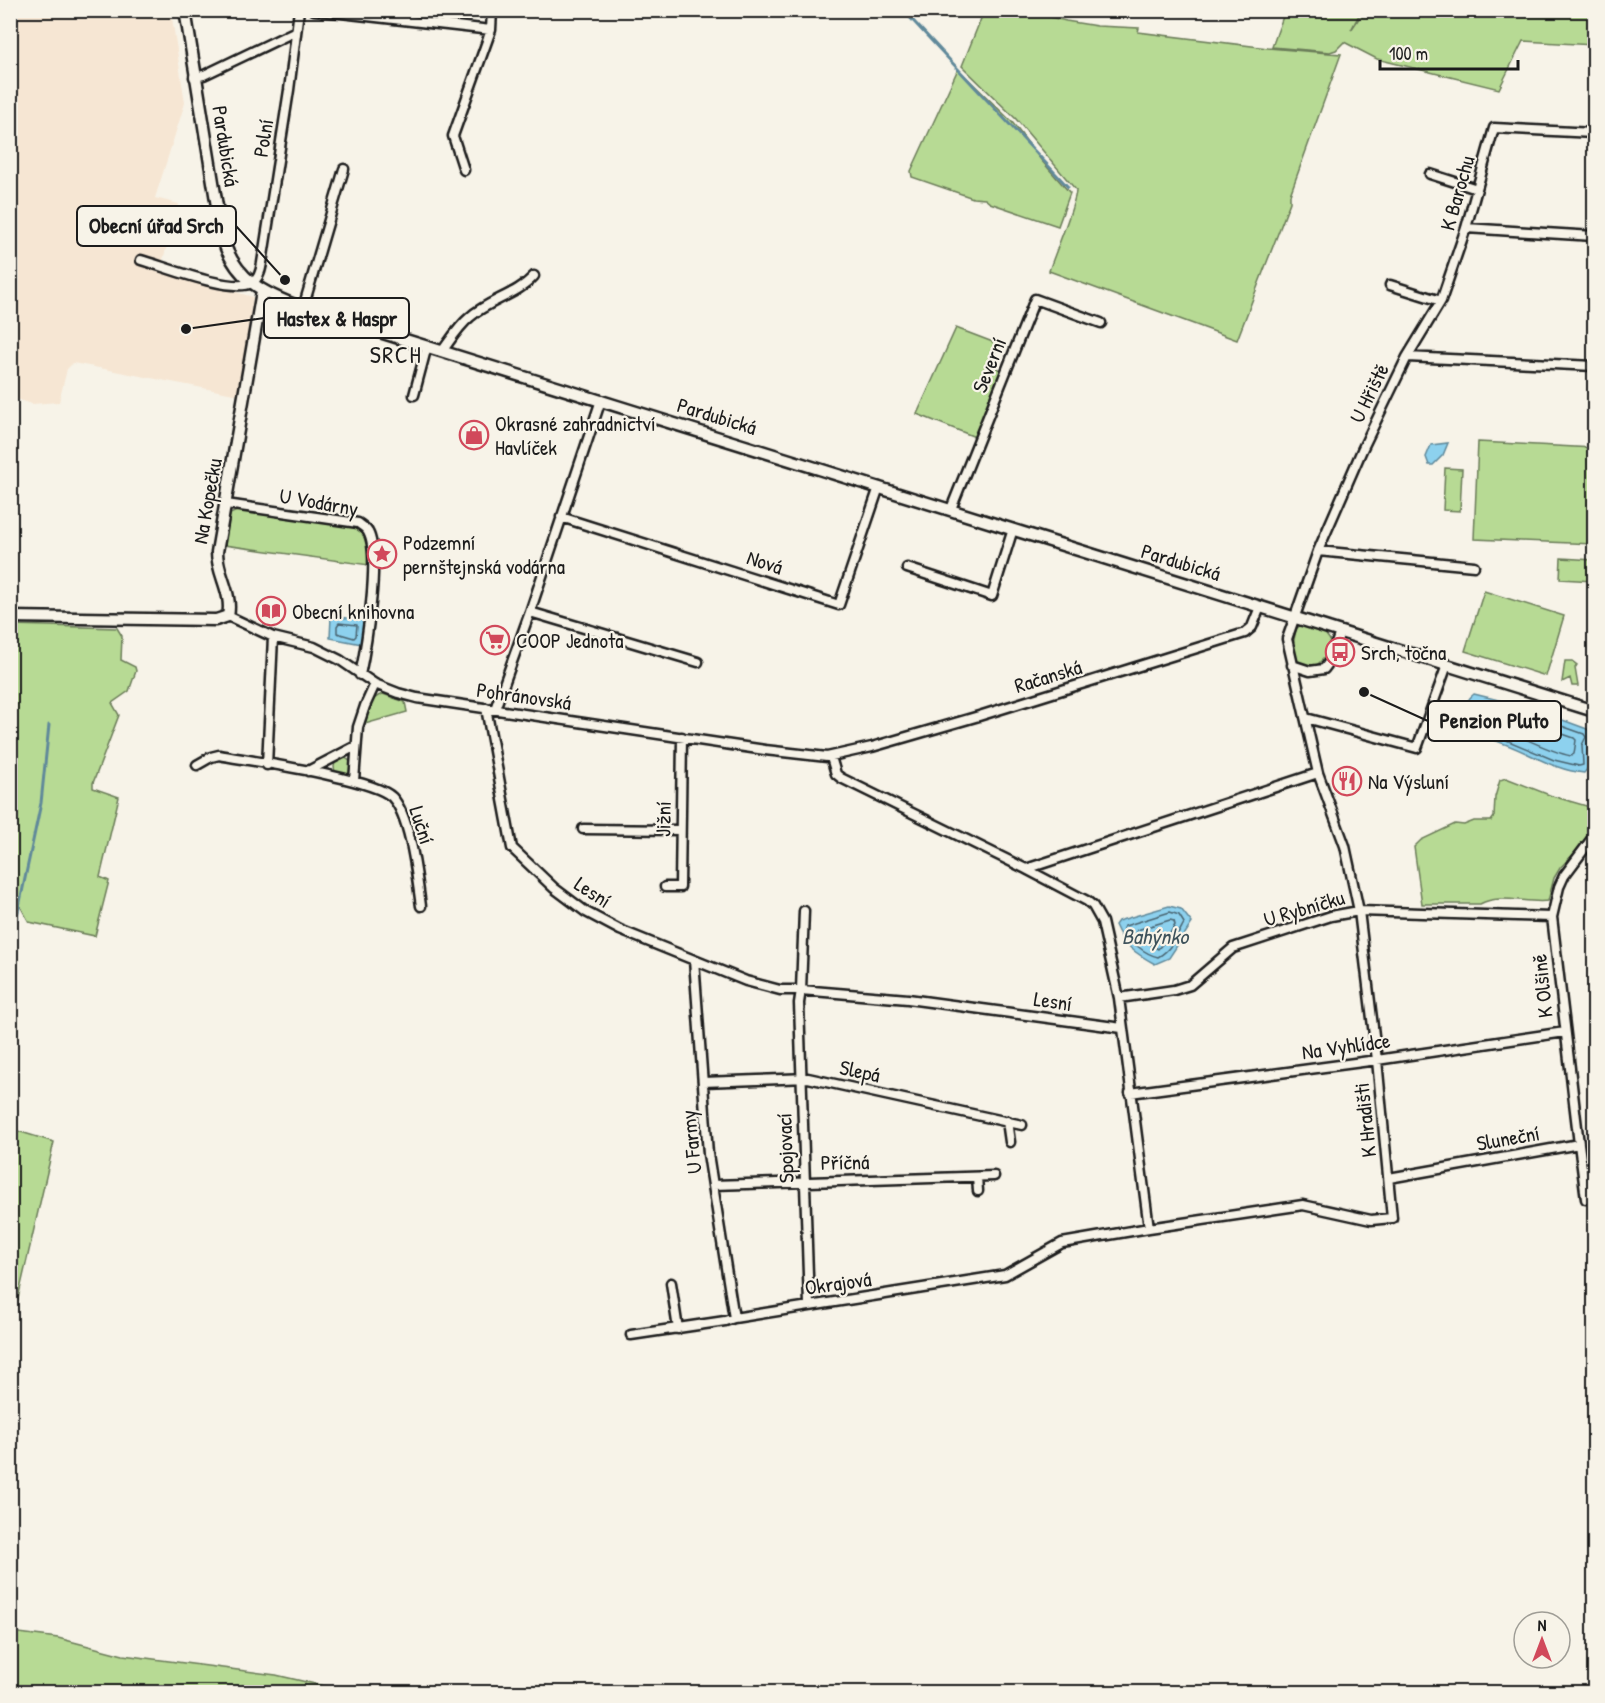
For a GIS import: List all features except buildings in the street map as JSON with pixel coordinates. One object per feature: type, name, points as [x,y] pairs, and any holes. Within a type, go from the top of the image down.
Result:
[{"type":"street","name":"Pardubická","points":[[185,10],[194,77],[222,237],[236,266],[262,291],[303,308],[1594,711]]},
{"type":"street","name":"Polní","points":[[252,283],[260,273],[262,263],[299,10]]},
{"type":"street","points":[[314,10],[490,30]]},
{"type":"street","points":[[464,170],[453,136],[490,30],[492,10]]},
{"type":"street","points":[[194,77],[204,75],[296,32]]},
{"type":"street","name":"K Barochu","points":[[1407,357],[1441,301],[1466,228],[1494,128],[1594,133]]},
{"type":"street","points":[[303,308],[344,169]]},
{"type":"street","points":[[1431,174],[1477,189]]},
{"type":"street","points":[[1466,228],[1594,236]]},
{"type":"street","points":[[141,260],[231,286],[252,283]]},
{"type":"street","points":[[443,350],[471,315],[512,293],[534,276]]},
{"type":"street","points":[[1390,285],[1441,301]]},
{"type":"street","name":"Na Kopečku","points":[[228,616],[229,597],[217,561],[262,291]]},
{"type":"street","name":"Severní","points":[[951,509],[1035,299],[1101,323]]},
{"type":"street","points":[[414,395],[428,346]]},
{"type":"street","name":"U Hřiště","points":[[1293,618],[1298,611],[1318,551],[1362,450],[1407,357],[1594,366]]},
{"type":"street","points":[[491,709],[530,612],[601,400]]},
{"type":"street","name":"Nová","points":[[561,517],[839,605],[879,488]]},
{"type":"street","name":"U Vodárny","points":[[226,504],[357,523],[368,531],[372,543],[372,580],[360,675]]},
{"type":"street","points":[[908,568],[992,596],[1013,529]]},
{"type":"street","points":[[1318,551],[1474,566]]},
{"type":"street","name":"Račanská","points":[[831,757],[979,716],[1245,633],[1252,627],[1260,607]]},
{"type":"street","points":[[530,612],[698,662]]},
{"type":"street","points":[[10,617],[216,620],[228,616]]},
{"type":"street","name":"Pohránovská","points":[[228,616],[273,636],[322,650],[375,684],[417,699],[802,755],[831,757]]},
{"type":"street","points":[[1293,618],[1287,642],[1318,773],[1345,846],[1359,911]]},
{"type":"street","points":[[1292,664],[1310,671],[1324,669],[1330,661],[1340,632]]},
{"type":"street","points":[[267,765],[273,636]]},
{"type":"street","points":[[1306,718],[1417,748],[1447,665]]},
{"type":"street","points":[[354,781],[356,746],[361,717],[375,684]]},
{"type":"street","name":"Lesní","points":[[491,709],[512,848],[554,888],[586,912],[620,930],[746,981],[780,990],[908,999],[1122,1028]]},
{"type":"street","name":"Jižní","points":[[665,887],[680,887],[682,737]]},
{"type":"street","points":[[307,771],[356,746]]},
{"type":"street","name":"Luční","points":[[197,765],[219,755],[354,781],[386,792],[393,798],[405,824],[416,868],[421,906]]},
{"type":"street","points":[[831,757],[836,774],[841,778],[1026,869],[1093,906],[1102,922],[1119,998],[1149,1228]]},
{"type":"street","points":[[1026,869],[1318,773]]},
{"type":"street","points":[[583,829],[681,830]]},
{"type":"street","name":"K Olšině","points":[[1579,1144],[1552,917],[1564,876],[1589,846],[1594,836]]},
{"type":"street","points":[[801,990],[804,911]]},
{"type":"street","name":"U Rybníčku","points":[[1119,998],[1174,990],[1190,985],[1233,948],[1331,916],[1359,911],[1552,917]]},
{"type":"street","name":"K Hradišti","points":[[1149,1228],[1303,1205],[1371,1220],[1392,1218],[1377,1060],[1359,911]]},
{"type":"street","name":"U Farmy","points":[[694,960],[708,1154],[734,1318]]},
{"type":"street","name":"Spojovací","points":[[801,990],[799,1003],[809,1305]]},
{"type":"street","name":"Na Vyhlídce","points":[[1130,1093],[1566,1032]]},
{"type":"street","name":"Slepá","points":[[703,1082],[808,1078],[1022,1125]]},
{"type":"street","points":[[1007,1121],[1010,1142]]},
{"type":"street","points":[[1579,1144],[1586,1198]]},
{"type":"street","name":"Sluneční","points":[[1389,1178],[1579,1144]]},
{"type":"street","name":"Příčná","points":[[713,1185],[994,1176]]},
{"type":"street","points":[[977,1177],[978,1191]]},
{"type":"street","name":"Okrajová","points":[[631,1335],[1005,1275],[1062,1243],[1149,1228]]},
{"type":"street","points":[[671,1283],[678,1329]]},
{"type":"shaded area","points":[[11,11],[171,11],[185,103],[155,198],[179,204],[160,270],[253,297],[239,395],[73,363],[67,369],[59,402],[32,404],[11,397]]},
{"type":"green space","points":[[984,11],[1027,11],[1097,26],[1139,28],[1138,32],[1268,48],[1341,54],[1290,195],[1290,202],[1237,340],[1049,271],[1076,190],[1016,119],[962,66]]},
{"type":"green space","points":[[1285,11],[1361,11],[1351,30],[1364,11],[1594,11],[1594,45],[1523,41],[1499,89],[1377,59],[1344,42],[1336,50],[1330,52],[1272,47]]},
{"type":"green space","points":[[958,69],[1012,122],[1070,193],[1058,226],[990,203],[985,199],[973,198],[912,177],[911,171]]},
{"type":"green space","points":[[956,328],[998,344],[990,365],[1001,370],[975,437],[917,414]]},
{"type":"green space","points":[[1478,442],[1594,448],[1594,544],[1474,539]]},
{"type":"green space","points":[[1445,468],[1462,469],[1460,511],[1443,510]]},
{"type":"green space","points":[[237,511],[356,527],[366,539],[369,565],[224,545],[230,514]]},
{"type":"green space","points":[[1561,558],[1594,560],[1594,581],[1560,579]]},
{"type":"green space","points":[[1484,591],[1564,616],[1546,676],[1465,651]]},
{"type":"green space","points":[[11,625],[117,628],[122,636],[121,660],[135,667],[136,671],[129,691],[112,703],[119,715],[93,783],[93,788],[119,797],[100,877],[109,881],[95,936],[29,922],[19,904],[11,933]]},
{"type":"green space","points":[[1301,625],[1324,632],[1330,640],[1326,656],[1317,665],[1305,665],[1296,660],[1293,645],[1296,629]]},
{"type":"green space","points":[[1565,661],[1572,661],[1577,665],[1575,668],[1578,686],[1572,686],[1570,678],[1562,682]]},
{"type":"green space","points":[[383,694],[405,702],[407,712],[365,724],[372,702]]},
{"type":"green space","points":[[339,758],[347,758],[352,763],[350,774],[339,776],[334,771],[334,763]]},
{"type":"green space","points":[[1506,778],[1552,796],[1590,807],[1588,821],[1593,828],[1582,845],[1560,868],[1554,878],[1548,901],[1496,899],[1480,904],[1422,904],[1414,847],[1421,840],[1455,824],[1491,821],[1494,817],[1495,797],[1500,780]]},
{"type":"green space","points":[[10,1129],[54,1142],[11,1329]]},
{"type":"green space","points":[[11,1632],[58,1638],[123,1655],[276,1675],[350,1692],[11,1692]]},
{"type":"water","points":[[1448,443],[1443,455],[1433,465],[1429,465],[1426,457],[1431,445]]},
{"type":"water","points":[[331,617],[365,619],[362,644],[330,638]]},
{"type":"water","points":[[1474,694],[1527,707],[1587,729],[1593,737],[1588,746],[1588,768],[1584,773],[1571,771],[1501,742],[1486,739],[1461,739],[1459,735],[1463,713],[1467,702]]},
{"type":"water","name":"Bahýnko","points":[[1169,906],[1181,909],[1192,923],[1169,958],[1155,964],[1131,948],[1115,925],[1118,921]]},
{"type":"waterway","points":[[903,10],[1068,187]]},
{"type":"waterway","points":[[10,949],[41,803],[49,725]]},
{"type":"place","name":"Obecní úřad Srch","points":[[285,280]]},
{"type":"place","name":"Hastex & Haspr","points":[[186,329]]},
{"type":"place","name":"Okrasné zahradnictví Havlíček","points":[[474,435]]},
{"type":"place","name":"Podzemní pernštejnská vodárna","points":[[382,554]]},
{"type":"place","name":"Obecní knihovna","points":[[271,611]]},
{"type":"place","name":"COOP Jednota","points":[[495,640]]},
{"type":"place","name":"Srch, točna","points":[[1340,652]]},
{"type":"place","name":"Penzion Pluto","points":[[1364,692]]},
{"type":"place","name":"Na Výsluní","points":[[1347,781]]},
{"type":"district","name":"SRCH","points":[[396,354]]}]
